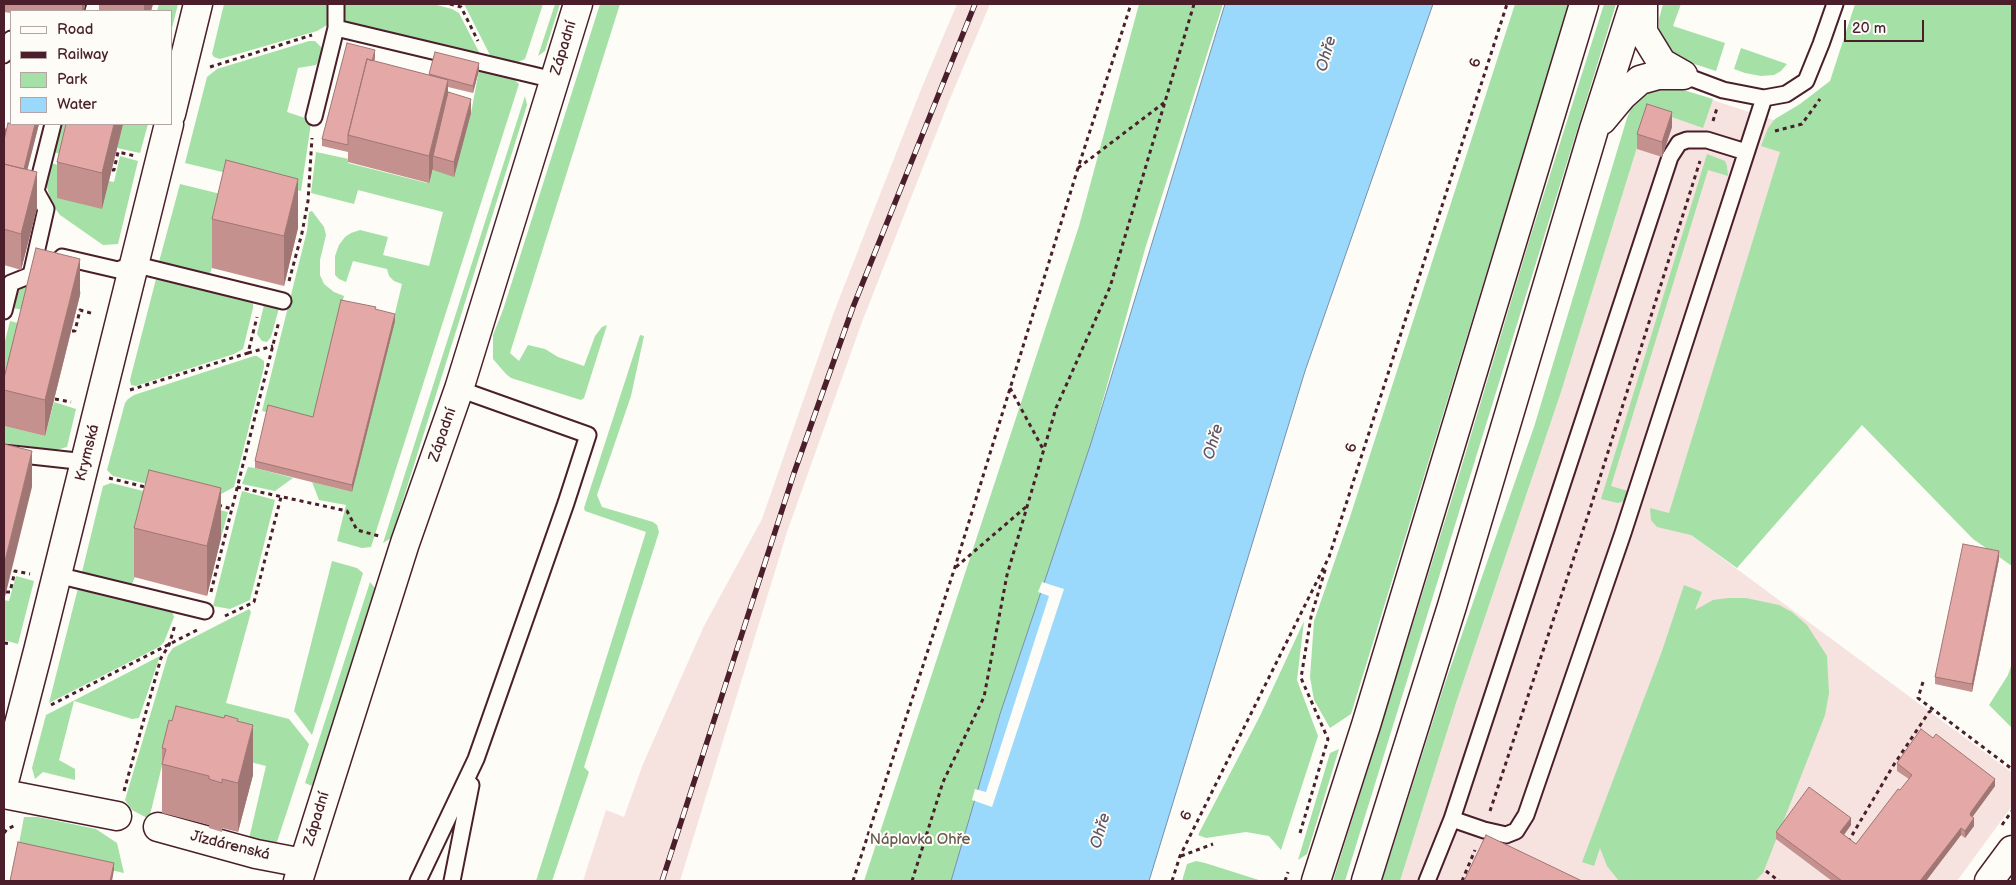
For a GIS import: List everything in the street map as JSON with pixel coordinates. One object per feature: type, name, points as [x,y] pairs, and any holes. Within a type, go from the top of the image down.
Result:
[{"type":"main road","points":[[172,111],[186,66],[198,4]]},
{"type":"main road","name":"Západní","points":[[299,875],[405,542],[459,389],[578,4]]},
{"type":"main road","points":[[1316,881],[1366,725],[1584,4]]},
{"type":"main road","points":[[1366,881],[1452,606],[1594,129],[1634,4]]},
{"type":"main road","points":[[1643,4],[1643,32],[1662,63],[1683,75]]},
{"type":"main road","points":[[1594,129],[1622,96],[1640,80],[1658,75],[1683,75]]},
{"type":"main road","name":"Krymská","points":[[4,782],[45,575],[93,469],[133,264],[169,125]]},
{"type":"main road","points":[[4,794],[117,816]]},
{"type":"main road","name":"Jízdárenská","points":[[158,827],[256,854],[299,875]]},
{"type":"main road","points":[[1989,881],[2012,850]]},
{"type":"lane","points":[[314,117],[336,28],[336,4]]},
{"type":"lane","points":[[1683,75],[1723,90],[1764,98],[1786,94],[1806,81],[1835,4]]},
{"type":"lane","points":[[336,28],[554,80]]},
{"type":"lane","points":[[4,55],[10,41]]},
{"type":"lane","points":[[1452,819],[1484,830],[1506,834],[1516,831],[1526,815],[1620,542],[1764,98]]},
{"type":"lane","points":[[4,311],[11,283],[31,275],[46,209],[36,191],[53,125]]},
{"type":"lane","points":[[1427,881],[1452,819],[1670,157],[1679,143],[1687,140],[1707,140],[1746,152]]},
{"type":"lane","points":[[37,251],[118,270],[133,264],[283,301]]},
{"type":"lane","points":[[418,881],[476,759],[588,435],[459,389]]},
{"type":"lane","points":[[4,453],[93,469]]},
{"type":"lane","points":[[45,575],[206,611]]},
{"type":"lane","points":[[452,881],[476,759]]},
{"type":"path","points":[[450,4],[461,7],[490,64]]},
{"type":"path","points":[[853,881],[955,567],[1078,168],[1131,4]]},
{"type":"path","points":[[912,881],[943,782],[984,697],[1007,575],[1056,408],[1110,287],[1194,4]]},
{"type":"path","name":"6","points":[[1172,881],[1180,856],[1329,557],[1507,4]]},
{"type":"path","points":[[186,66],[336,28]]},
{"type":"path","points":[[1462,881],[1484,830],[1590,509],[1723,90]]},
{"type":"path","points":[[1078,168],[1166,101]]},
{"type":"path","points":[[225,616],[206,611],[283,301],[302,233],[308,200],[314,117]]},
{"type":"path","points":[[112,170],[114,170],[118,152],[136,156]]},
{"type":"path","points":[[248,353],[262,296]]},
{"type":"path","points":[[72,331],[75,331],[80,310],[97,315]]},
{"type":"path","points":[[123,393],[273,346]]},
{"type":"path","points":[[1010,388],[1044,449]]},
{"type":"path","points":[[55,399],[74,402]]},
{"type":"path","points":[[93,469],[157,490]]},
{"type":"path","points":[[238,487],[347,511],[356,530],[381,536]]},
{"type":"path","points":[[214,504],[232,509]]},
{"type":"path","points":[[955,567],[1027,506]]},
{"type":"path","points":[[1298,840],[1328,739],[1301,678],[1311,617],[1329,557]]},
{"type":"path","points":[[6,592],[10,592],[15,571],[45,575]]},
{"type":"path","points":[[117,816],[161,658],[169,645],[182,606]]},
{"type":"path","points":[[1923,682],[1918,698],[2012,769]]},
{"type":"path","points":[[1847,844],[1893,766],[1929,712],[1934,709]]},
{"type":"path","points":[[1180,856],[1213,844]]},
{"type":"path","points":[[1285,881],[1291,864]]},
{"type":"path","points":[[1766,871],[1779,881]]},
{"type":"shaded area","points":[[957,4],[990,4],[949,101],[862,322],[787,532],[680,881],[583,881],[606,810],[624,817],[643,764],[704,626],[762,519],[834,312],[922,87]]},
{"type":"shaded area","points":[[1667,85],[1825,137],[1691,535],[2010,771],[2012,775],[2012,806],[1957,881],[1400,881],[1457,700],[1561,392],[1649,109]]},
{"type":"green space","points":[[159,4],[178,4],[172,28],[172,10],[157,10]]},
{"type":"green space","points":[[224,4],[332,4],[332,15],[327,25],[317,31],[220,59],[212,54]]},
{"type":"green space","points":[[346,4],[433,4],[452,9],[459,13],[480,54],[339,20]]},
{"type":"green space","points":[[464,4],[543,4],[525,59],[518,62],[491,57]]},
{"type":"green space","points":[[555,4],[560,4],[545,51],[538,56]]},
{"type":"green space","points":[[600,4],[620,4],[510,353],[519,361],[528,345],[545,349],[558,357],[584,366],[595,336],[602,327],[607,325],[584,398],[581,400],[511,378],[493,359],[493,335],[503,310]]},
{"type":"green space","name":"Náplavka Ohře","points":[[1139,4],[1223,4],[1145,249],[1091,443],[1000,714],[951,881],[864,881],[1079,226]]},
{"type":"green space","points":[[1515,4],[1569,4],[1351,714],[1330,728],[1314,700],[1310,677],[1314,621],[1349,520]]},
{"type":"green space","points":[[1604,4],[1616,4],[1345,881],[1333,881],[1456,485],[1530,238]]},
{"type":"green space","points":[[1663,4],[1681,4],[1673,26],[1725,43],[1716,71],[1682,60],[1670,52],[1659,36],[1659,19]]},
{"type":"green space","points":[[1855,4],[2012,4],[2012,566],[1973,539],[1862,425],[1737,568],[1691,535],[1657,527],[1651,520],[1650,508],[1669,513],[1780,152],[1761,146],[1768,128],[1775,119],[1800,104],[1830,81]]},
{"type":"green space","points":[[309,41],[315,41],[322,48],[320,59],[316,65],[298,68],[287,112],[308,119],[311,123],[301,191],[185,163],[207,77],[217,69]]},
{"type":"green space","points":[[1741,48],[1787,64],[1774,75],[1761,76],[1745,73],[1734,69]]},
{"type":"green space","points":[[479,70],[510,76],[519,84],[371,547],[362,548],[337,541],[346,505],[319,500],[312,482],[352,492],[402,284],[394,281],[389,276],[387,269],[353,261],[346,282],[335,275],[335,256],[339,245],[345,237],[360,230],[388,237],[383,255],[429,266],[443,212],[358,190],[354,204],[311,193],[316,152],[349,159],[348,163],[427,183],[433,170],[471,113]]},
{"type":"green space","points":[[1667,85],[1713,99],[1703,128],[1649,109],[1561,392],[1457,700],[1400,881],[1382,881],[1443,689],[1534,427],[1627,118],[1633,104],[1642,93]]},
{"type":"green space","points":[[525,96],[527,105],[391,538],[383,543]]},
{"type":"green space","points":[[59,125],[76,125],[68,155],[52,152]]},
{"type":"green space","points":[[122,125],[148,125],[140,153],[117,148]]},
{"type":"green space","points":[[1707,154],[1725,161],[1728,176],[1708,170],[1611,486],[1631,492],[1625,501],[1618,503],[1601,499]]},
{"type":"green space","points":[[120,156],[138,161],[118,244],[103,245],[60,215],[52,204],[45,181],[49,163],[65,166],[102,209],[109,181],[114,182]]},
{"type":"green space","points":[[180,184],[298,213],[212,268],[209,276],[159,262]]},
{"type":"green space","points":[[312,211],[324,227],[326,235],[320,260],[320,275],[324,284],[334,292],[344,296],[313,424],[262,411],[307,231],[309,212]]},
{"type":"green space","points":[[156,279],[253,302],[243,349],[234,354],[136,386],[131,385],[130,380]]},
{"type":"green space","points":[[36,280],[81,292],[80,295],[36,284],[29,311],[13,308],[17,291]]},
{"type":"green space","points":[[264,305],[279,308],[271,337],[267,342],[262,341],[257,334]]},
{"type":"green space","points":[[10,321],[26,325],[4,380],[4,345]]},
{"type":"green space","points":[[640,335],[644,336],[631,396],[597,495],[602,507],[653,522],[657,525],[659,532],[584,767],[589,772],[552,881],[536,881],[646,532],[585,511],[584,508]]},
{"type":"green space","points":[[254,356],[264,361],[264,367],[234,487],[212,499],[113,476],[107,470],[125,403],[128,399],[134,395]]},
{"type":"green space","points":[[54,402],[76,409],[67,447],[56,450],[4,443],[4,426],[45,436]]},
{"type":"green space","points":[[248,467],[293,478],[275,491],[242,484]]},
{"type":"green space","points":[[111,483],[228,512],[221,538],[135,577],[131,586],[82,572],[103,486]]},
{"type":"green space","points":[[242,491],[275,500],[250,600],[230,609],[213,606]]},
{"type":"green space","points":[[332,561],[357,568],[363,573],[312,735],[294,711]]},
{"type":"green space","points":[[16,576],[34,581],[18,644],[4,640],[4,600],[9,601]]},
{"type":"green space","points":[[370,582],[375,588],[312,786],[305,783]]},
{"type":"green space","points":[[1684,585],[1702,592],[1695,610],[1713,600],[1728,598],[1746,598],[1779,605],[1792,612],[1807,625],[1827,656],[1829,693],[1825,715],[1763,873],[1755,881],[1619,881],[1607,866],[1600,848],[1594,866],[1582,862],[1662,651]]},
{"type":"green space","points":[[78,588],[172,611],[174,617],[164,642],[159,647],[49,703]]},
{"type":"green space","points":[[249,609],[251,612],[226,703],[289,719],[309,744],[277,842],[258,845],[248,843],[266,766],[168,741],[149,819],[132,810],[125,800],[168,655],[173,648]]},
{"type":"green space","points":[[1304,621],[1297,680],[1318,736],[1281,850],[1269,836],[1246,832],[1206,838],[1198,835],[1260,716]]},
{"type":"green space","points":[[160,656],[139,718],[132,719],[74,701],[59,760],[75,769],[75,780],[43,772],[35,779],[32,768],[46,715]]},
{"type":"green space","points":[[2012,663],[2012,728],[1989,705],[2008,675]]},
{"type":"green space","points":[[1339,749],[1307,854],[1298,860],[1330,753]]},
{"type":"green space","points":[[24,817],[38,817],[96,829],[117,843],[124,873],[18,849]]},
{"type":"green space","points":[[1196,861],[1262,881],[1182,881],[1187,864]]},
{"type":"water","name":"Ohře","points":[[1225,4],[1433,4],[1305,371],[1149,881],[951,881],[1000,714],[1091,443]]},
{"type":"pier","points":[[1042,582],[1064,589],[992,807],[972,800],[975,789],[986,792],[1049,596],[1038,592]]},
{"type":"building","points":[[347,43],[375,50],[372,61],[367,59],[348,135],[348,145],[322,139]]},
{"type":"building","points":[[435,52],[479,63],[473,86],[429,74]]},
{"type":"building","points":[[367,59],[448,80],[429,156],[348,135]]},
{"type":"building","points":[[448,92],[471,99],[454,162],[433,156]]},
{"type":"building","points":[[1647,104],[1672,112],[1662,142],[1637,134]]},
{"type":"building","points":[[8,123],[10,125],[35,125],[24,169],[4,164],[4,140]]},
{"type":"building","points":[[66,125],[114,125],[102,173],[57,162]]},
{"type":"building","points":[[226,160],[298,179],[284,236],[212,219]]},
{"type":"building","points":[[4,164],[37,172],[21,234],[4,229]]},
{"type":"building","points":[[36,248],[80,259],[45,400],[4,390],[4,378]]},
{"type":"building","points":[[341,300],[376,307],[375,309],[395,314],[352,485],[255,461],[268,405],[313,417]]},
{"type":"building","points":[[4,444],[32,451],[4,565]]},
{"type":"building","points":[[149,470],[221,488],[207,546],[134,528]]},
{"type":"building","points":[[1963,544],[1999,551],[1972,684],[1935,677]]},
{"type":"building","points":[[176,706],[224,718],[225,715],[238,719],[237,721],[253,725],[238,783],[222,779],[222,783],[209,779],[209,776],[162,764],[166,749],[162,748],[169,720],[172,721]]},
{"type":"building","points":[[1921,729],[1933,738],[1936,734],[1995,779],[1971,812],[1970,815],[1974,818],[1965,831],[1961,828],[1920,881],[1842,881],[1776,832],[1809,787],[1851,818],[1840,832],[1856,844],[1898,789],[1900,790],[1912,775],[1897,763]]},
{"type":"building","points":[[1486,835],[1582,881],[1464,881]]},
{"type":"building","points":[[18,842],[114,863],[110,881],[10,881]]},
{"type":"railway","points":[[662,881],[794,473],[853,307],[975,4]]}]
